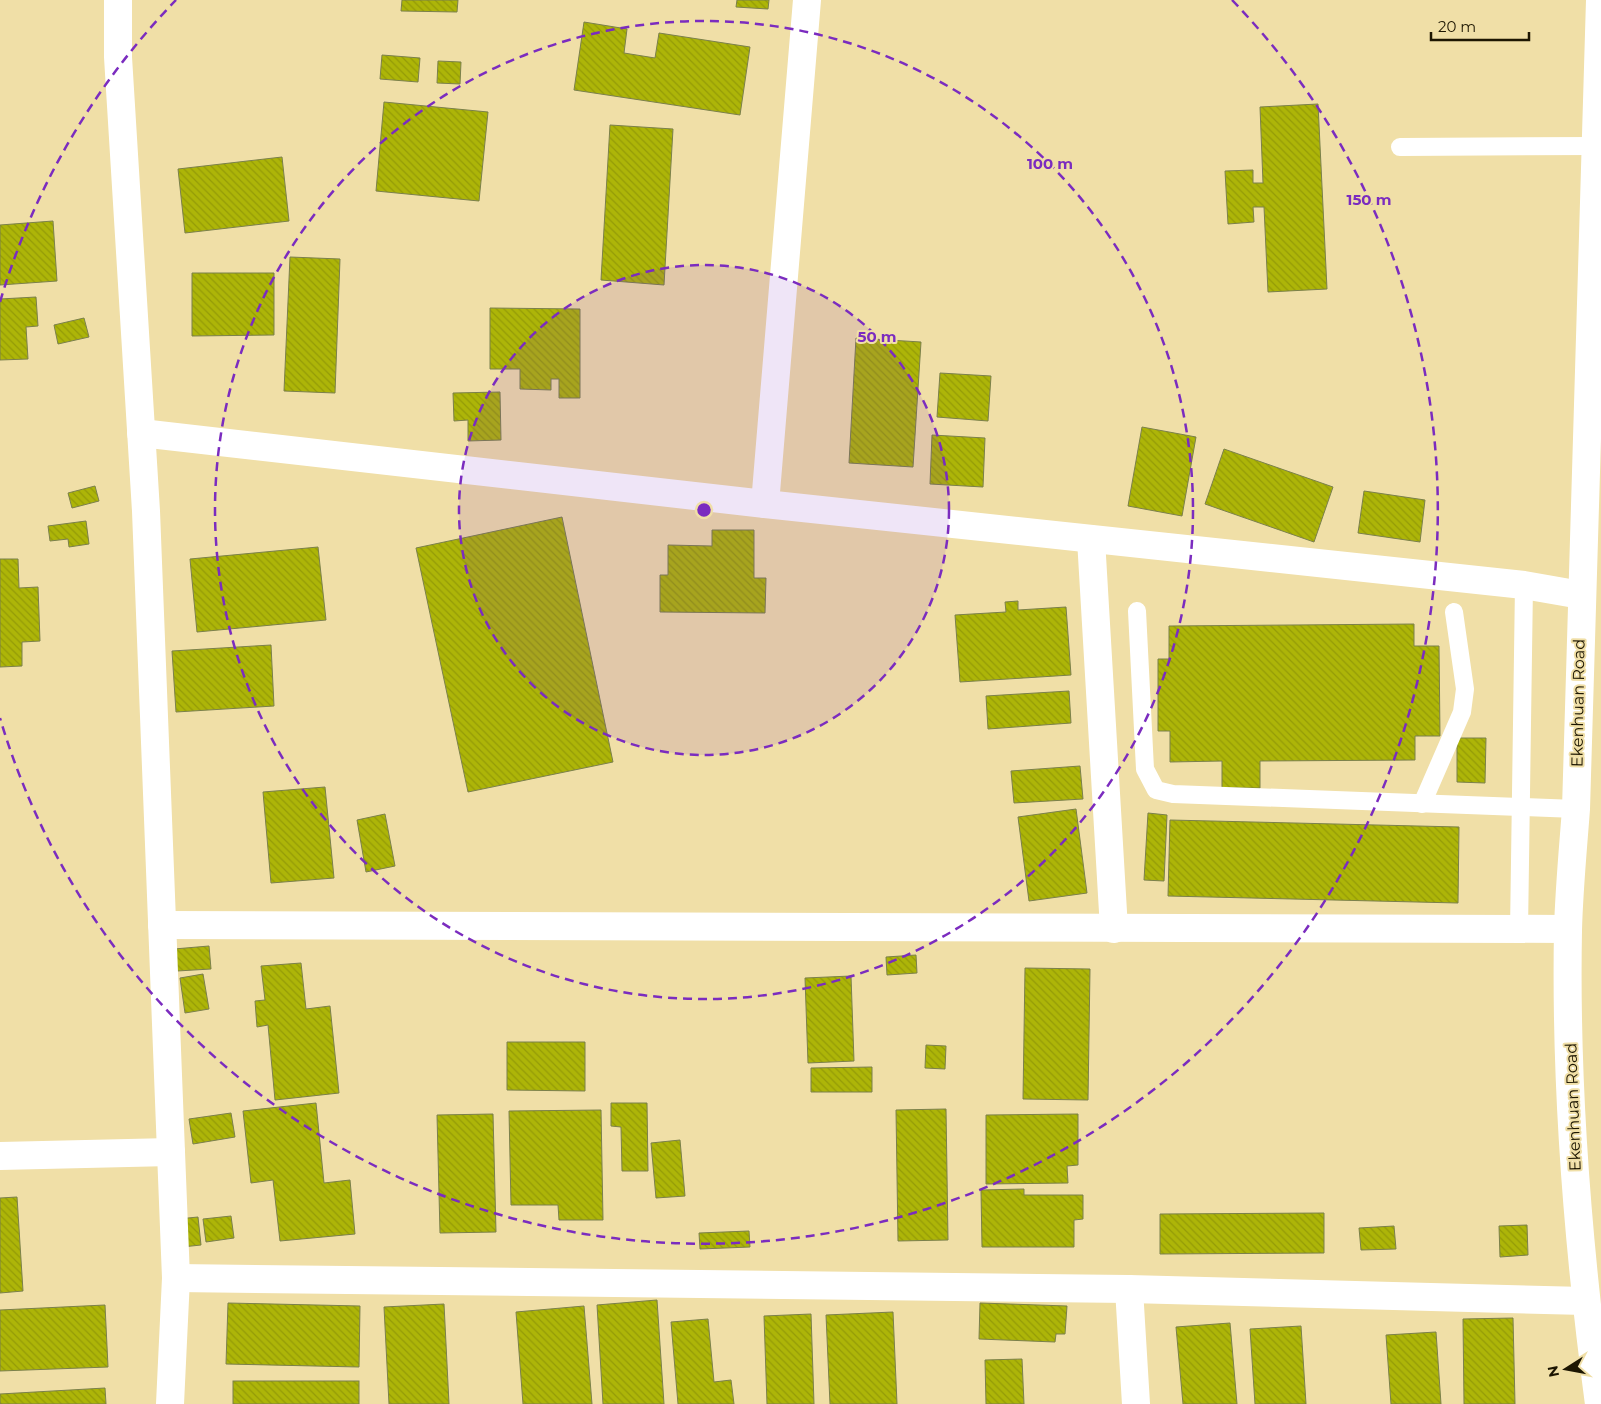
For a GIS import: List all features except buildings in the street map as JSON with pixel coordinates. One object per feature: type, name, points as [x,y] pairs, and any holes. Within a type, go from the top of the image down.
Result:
[{"type":"street","points":[[118,0],[118,57],[142,433],[176,1278],[170,1404]]},
{"type":"street","points":[[765,504],[806,0]]},
{"type":"street","name":"Ekenhuan Road","points":[[1599,1404],[1585,1301],[1572,1129],[1568,929],[1576,809],[1600,0]]},
{"type":"street","points":[[142,433],[765,504],[1524,585],[1581,595]]},
{"type":"street","points":[[1091,539],[1114,929]]},
{"type":"street","points":[[162,924],[1519,931],[1568,929]]},
{"type":"street","points":[[0,1156],[171,1152]]},
{"type":"street","points":[[176,1278],[1129,1289],[1585,1301]]},
{"type":"street","points":[[1129,1289],[1136,1404]]},
{"type":"lane","points":[[1400,147],[1597,146]]},
{"type":"lane","points":[[1519,931],[1524,585]]},
{"type":"lane","points":[[1137,612],[1145,769],[1156,790],[1173,794],[1576,809]]},
{"type":"lane","points":[[1422,804],[1462,712],[1465,689],[1454,612]]}]
